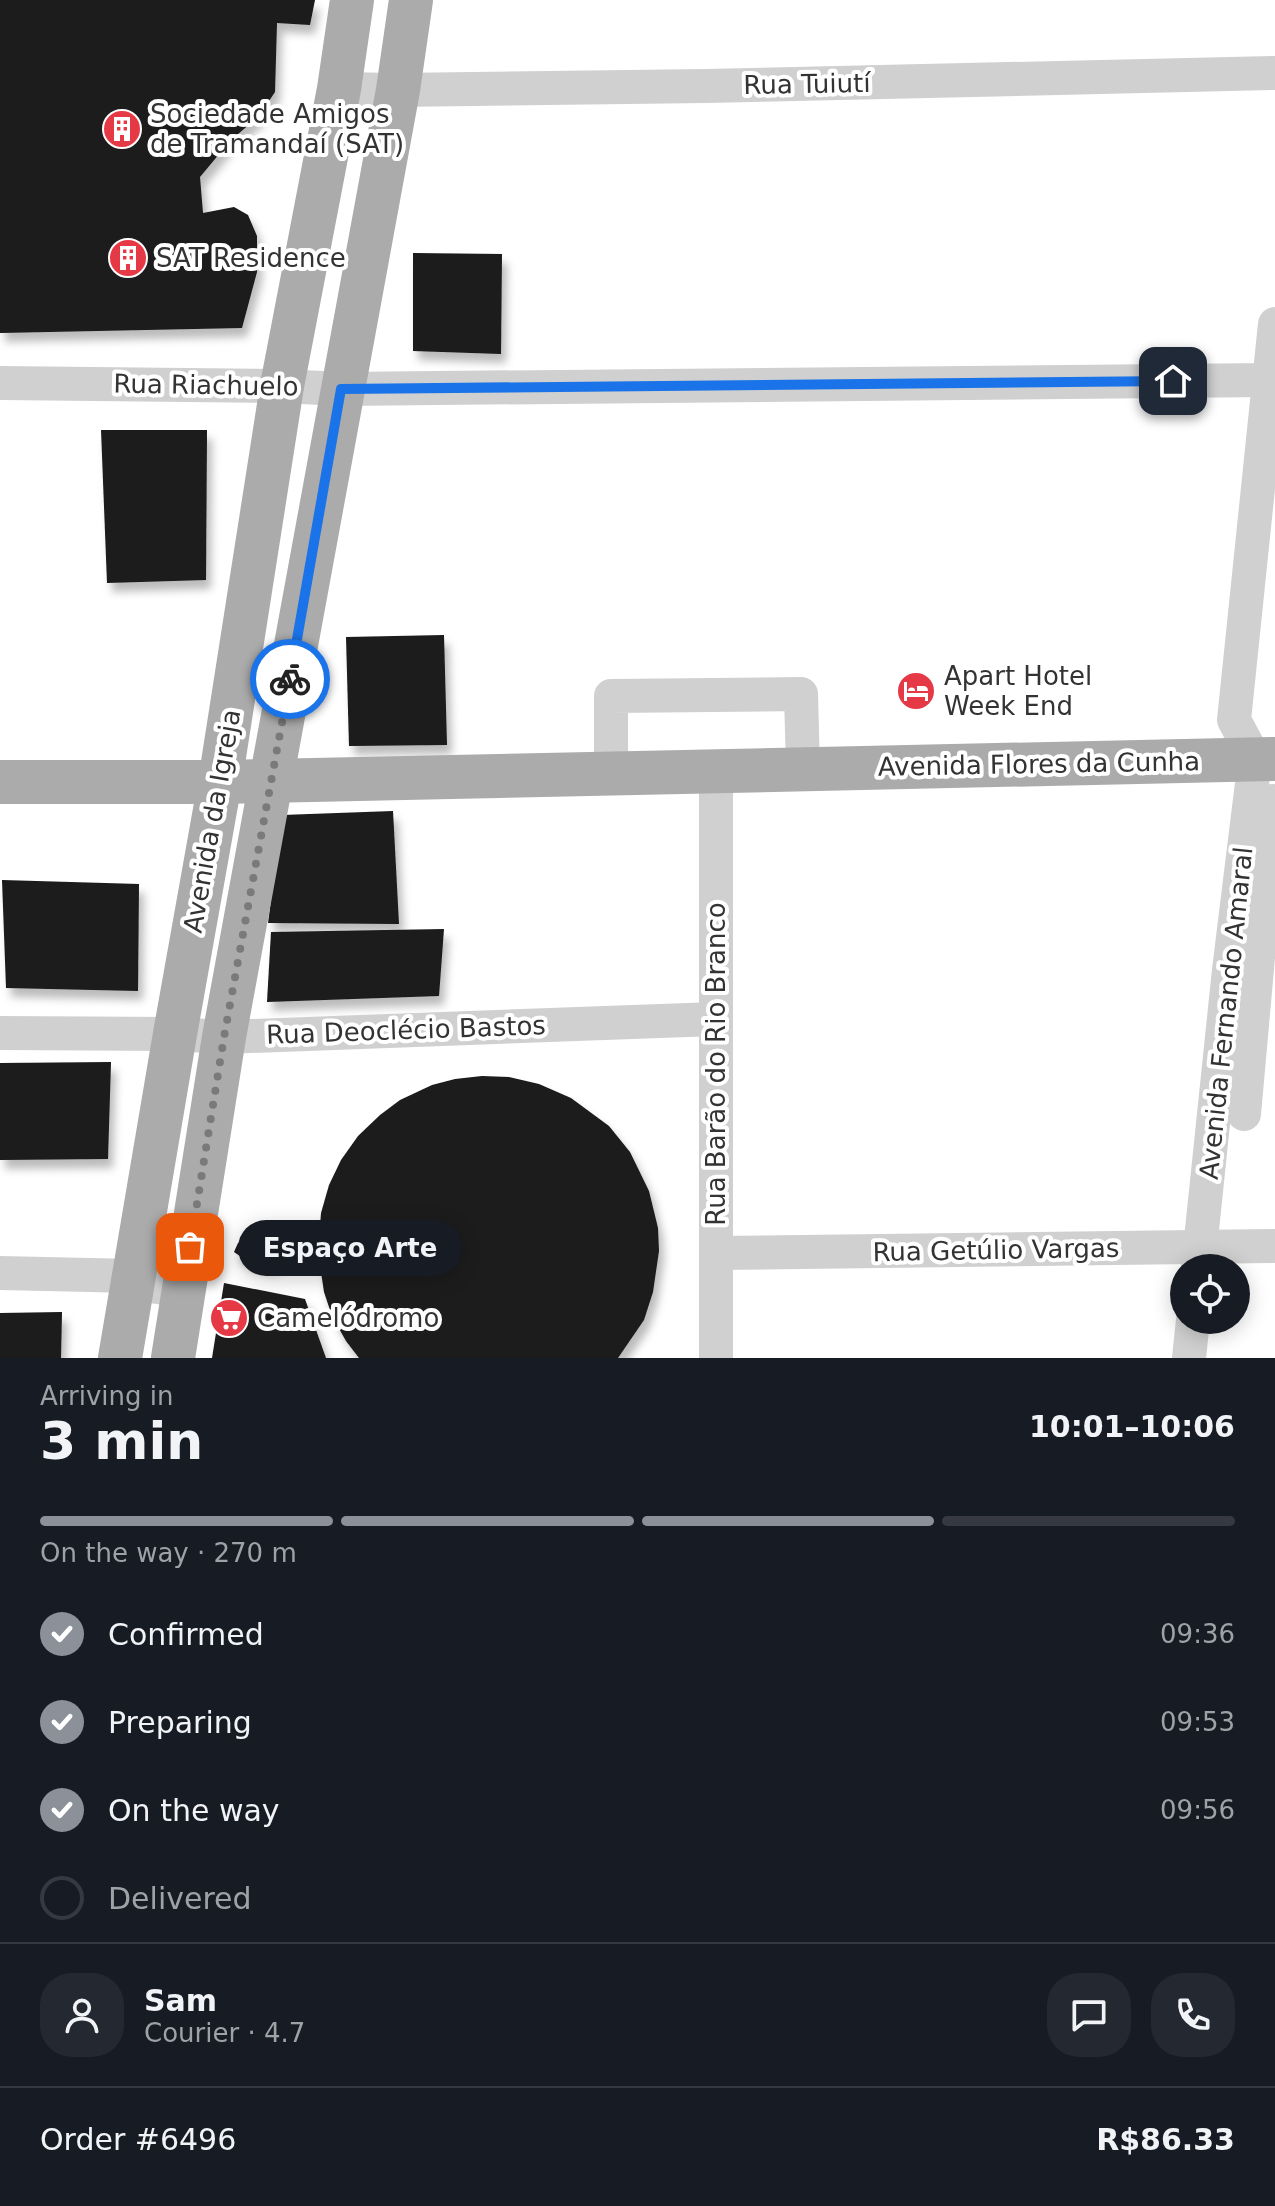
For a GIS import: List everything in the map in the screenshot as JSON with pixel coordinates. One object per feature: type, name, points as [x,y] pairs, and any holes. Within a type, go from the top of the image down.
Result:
[{"type":"main road","name":"Avenida da Igreja","points":[[120,1358],[220,782],[282,386],[339,89],[352,0]]},
{"type":"main road","name":"Avenida da Igreja","points":[[173,1358],[224,1037],[398,90],[411,0]]},
{"type":"main road","name":"Avenida Flores da Cunha","points":[[0,782],[220,782],[1270,756]]},
{"type":"street","name":"Rua Tuiutí","points":[[339,89],[706,86],[1275,73]]},
{"type":"street","points":[[1270,756],[1234,720],[1272,379],[1275,324]]},
{"type":"street","name":"Rua Riachuelo","points":[[0,383],[341,389],[1272,379]]},
{"type":"street","points":[[611,772],[611,696],[801,694],[803,769]]},
{"type":"street","name":"Avenida Fernando Amaral","points":[[1244,1114],[1270,756]]},
{"type":"street","name":"Avenida Fernando Amaral","points":[[1199,1254],[1229,970],[1270,756]]},
{"type":"street","name":"Rua Barão do Rio Branco","points":[[716,771],[716,1358]]},
{"type":"street","name":"Rua Deoclécio Bastos","points":[[0,1033],[224,1037],[716,1019]]},
{"type":"street","name":"Rua Getúlio Vargas","points":[[1224,1254],[1275,1246]]},
{"type":"street","name":"Rua Getúlio Vargas","points":[[717,1253],[1170,1258]]},
{"type":"street","points":[[0,1273],[134,1276],[144,1285],[163,1288],[185,1277]]},
{"type":"street","points":[[1189,1358],[1192,1334]]},
{"type":"building","name":"Sociedade Amigos de Tramandaí (SAT)","points":[[0,0],[315,0],[310,25],[277,23],[275,92],[259,116],[230,141],[200,177],[203,213],[234,207],[248,215],[257,236],[257,272],[242,328],[0,333]]},
{"type":"building","points":[[413,253],[502,254],[501,354],[413,351]]},
{"type":"building","points":[[101,430],[207,430],[206,580],[107,583]]},
{"type":"building","points":[[444,635],[447,745],[349,746],[346,637]]},
{"type":"building","points":[[393,811],[399,924],[268,923],[282,815]]},
{"type":"building","points":[[2,880],[139,884],[138,991],[6,988]]},
{"type":"building","points":[[444,929],[439,996],[267,1002],[271,932]]},
{"type":"building","points":[[111,1062],[108,1159],[0,1160],[0,1063]]},
{"type":"building","points":[[482,1076],[509,1077],[539,1084],[571,1098],[609,1126],[630,1152],[649,1191],[658,1228],[659,1251],[653,1292],[644,1320],[618,1358],[359,1358],[332,1316],[324,1292],[318,1252],[321,1213],[329,1185],[341,1160],[358,1136],[400,1100],[432,1085]]},
{"type":"building","points":[[238,1243],[276,1244],[273,1266],[247,1261],[234,1252]]},
{"type":"building","name":"Camelódromo","points":[[224,1283],[305,1299],[326,1358],[212,1358]]},
{"type":"building","points":[[62,1312],[61,1358],[0,1358],[0,1313]]},
{"type":"way so far","points":[[190,1247],[224,1037],[290,679]]},
{"type":"place","name":"Sociedade Amigos de Tramandaí (SAT)","points":[[122,129]]},
{"type":"place","name":"SAT Residence","points":[[128,258]]},
{"type":"place","name":"Apart Hotel Week End","points":[[916,691]]},
{"type":"place","name":"Espaço Arte","points":[[190,1247]]},
{"type":"place","name":"Camelódromo","points":[[229,1318]]},
{"type":"route","points":[[290,679],[341,389],[1173,381]]}]
